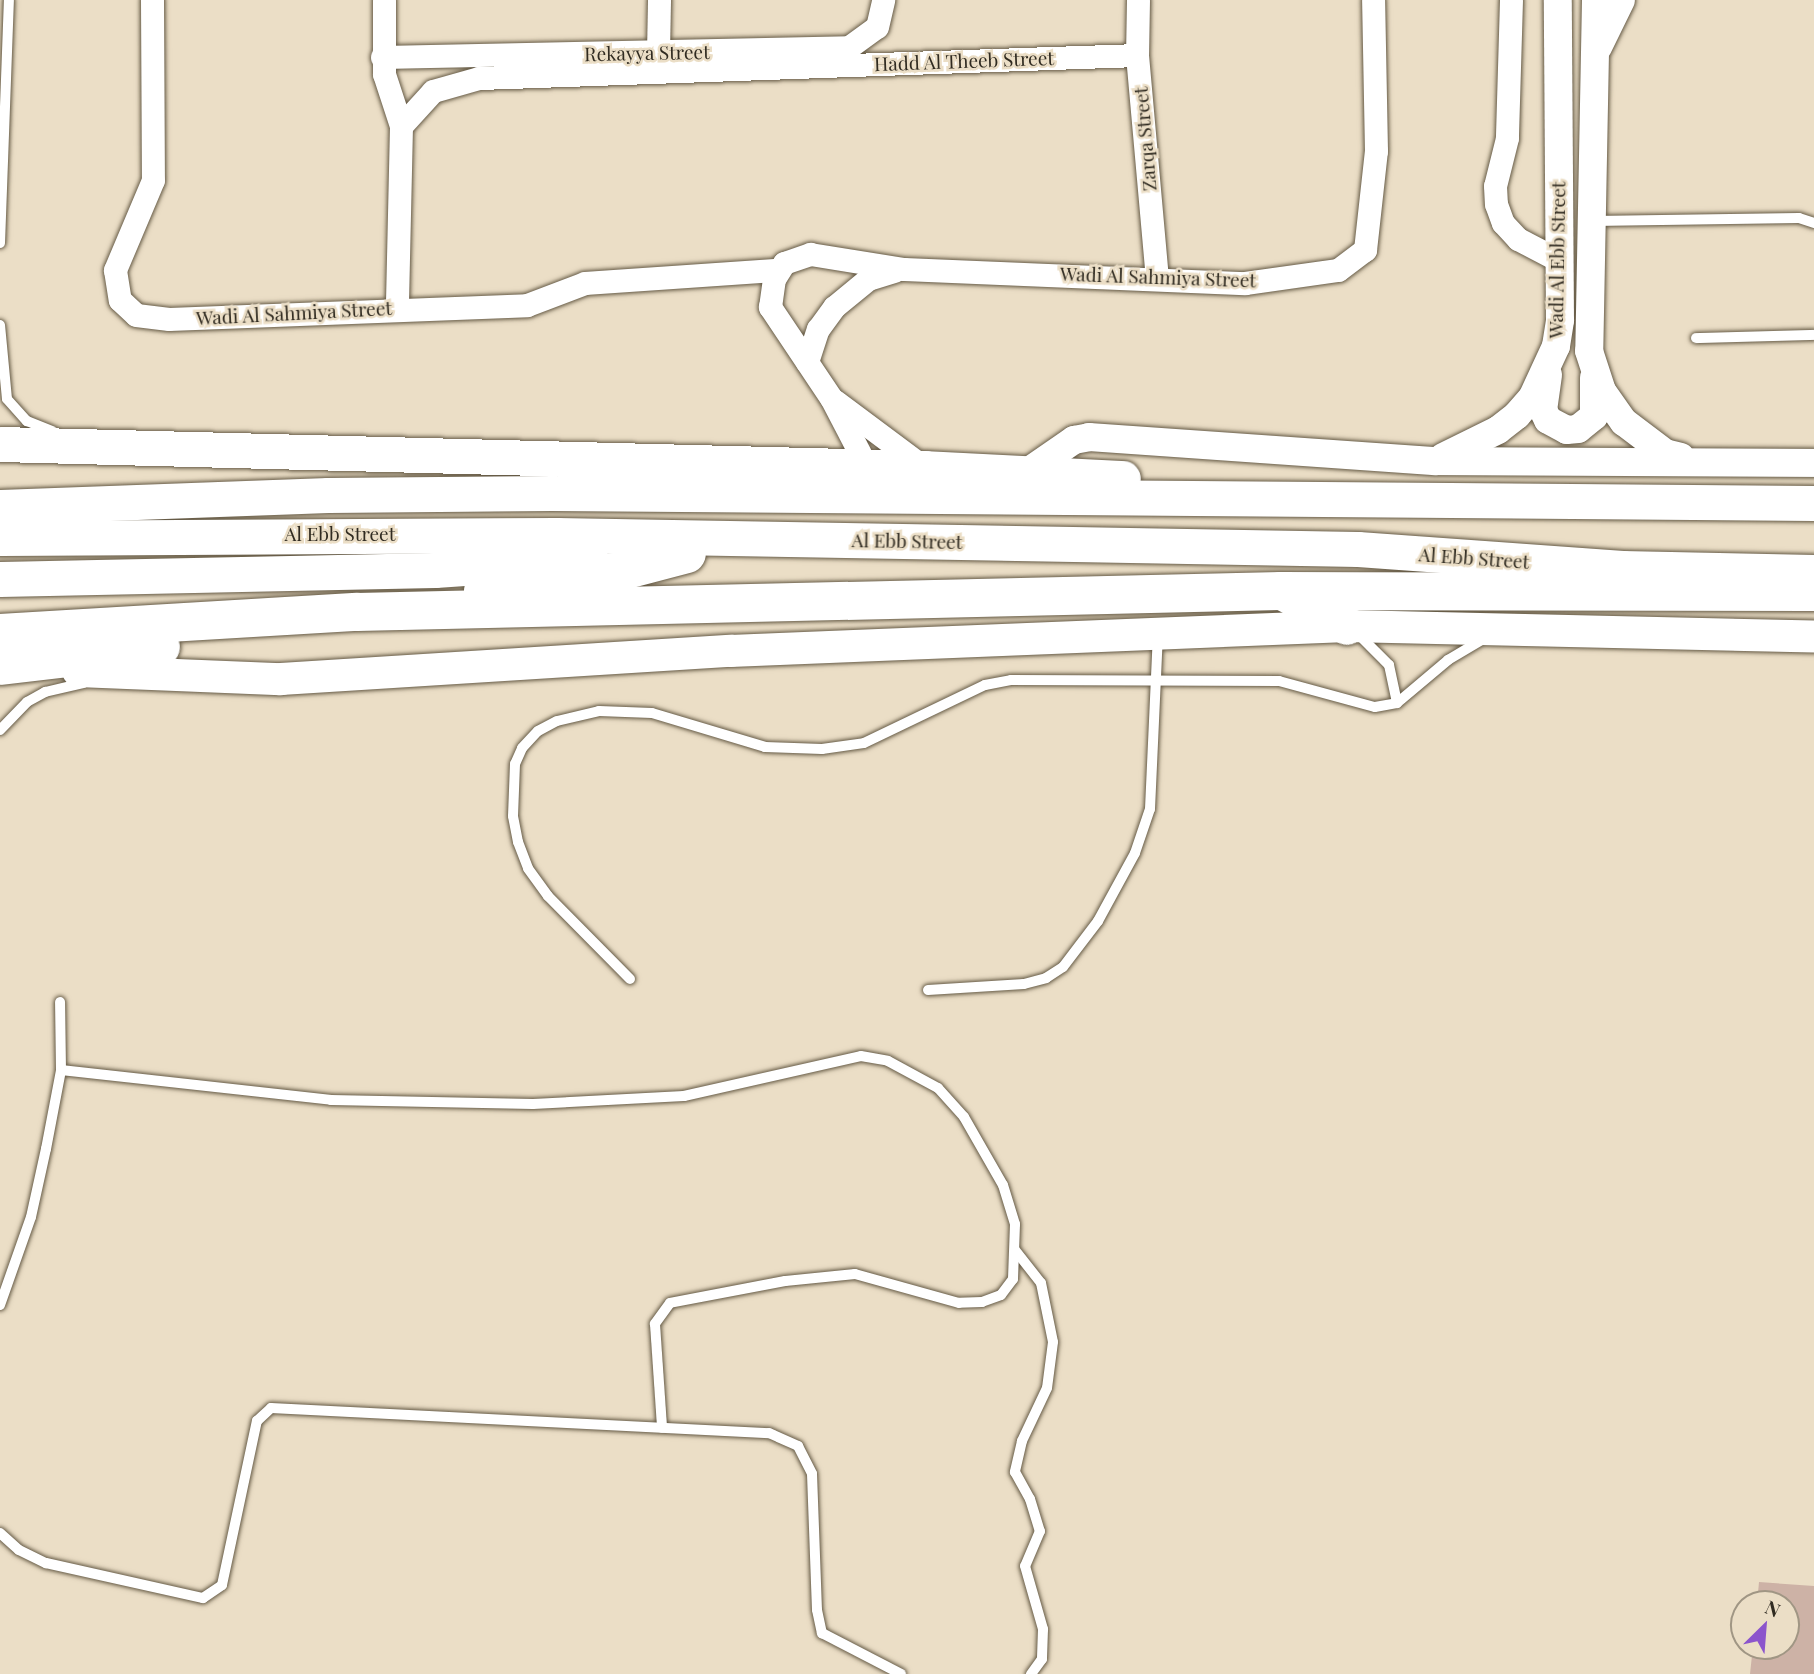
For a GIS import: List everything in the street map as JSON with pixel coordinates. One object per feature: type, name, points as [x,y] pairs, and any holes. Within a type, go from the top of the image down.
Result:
[{"type":"highway","points":[[357,612],[622,571],[687,554]]},
{"type":"highway","points":[[0,633],[357,612],[430,613],[1281,591],[1814,592]]},
{"type":"highway","points":[[1281,591],[1347,626]]},
{"type":"highway","points":[[0,668],[363,628],[430,613]]},
{"type":"main road","points":[[0,444],[129,450],[868,469],[925,467],[1029,471],[1445,498]]},
{"type":"main road","name":"Al Ebb Street","points":[[0,506],[486,494],[1445,498],[1814,503]]},
{"type":"main road","name":"Al Ebb Street","points":[[0,538],[341,533],[1358,549],[1736,572],[1814,572]]},
{"type":"main road","points":[[0,579],[435,570],[687,554],[756,538]]},
{"type":"main road","points":[[1736,572],[1814,562]]},
{"type":"main road","points":[[0,668],[21,674],[106,671],[281,679],[487,663],[1347,626],[1814,637]]},
{"type":"street","name":"Wadi Al Sahmiya Street","points":[[152,0],[152,180],[115,270],[116,286],[128,311],[158,320],[397,308],[527,305],[585,283],[778,270],[792,258],[810,254],[904,269],[1245,283],[1338,270],[1365,250],[1376,151],[1373,0]]},
{"type":"street","points":[[384,0],[382,57],[386,88],[401,126],[397,308]]},
{"type":"street","points":[[658,53],[659,0]]},
{"type":"street","name":"Rekayya Street","points":[[382,57],[658,53],[789,58],[860,43],[877,27],[883,0]]},
{"type":"street","name":"Zarqa Street","points":[[1138,0],[1137,55],[1157,278]]},
{"type":"street","points":[[1511,0],[1507,138],[1495,186],[1496,204],[1509,232],[1560,261]]},
{"type":"street","name":"Wadi Al Ebb Street","points":[[1436,461],[1498,430],[1517,415],[1552,359],[1560,320],[1558,0]]},
{"type":"street","name":"Wadi Al Ebb Street","points":[[1596,0],[1588,325],[1593,368],[1602,391],[1624,422],[1665,453],[1694,461]]},
{"type":"street","name":"Wadi Al Ebb Street","points":[[1595,53],[1621,0]]},
{"type":"street","name":"Hadd Al Theeb Street","points":[[401,126],[433,91],[463,80],[789,58],[1137,55]]},
{"type":"street","name":"Wadi Al Sahmiya Street","points":[[807,362],[818,329],[834,307],[868,279],[904,269]]},
{"type":"street","points":[[778,270],[770,307],[831,398],[868,469]]},
{"type":"street","points":[[1552,359],[1543,410],[1548,420],[1567,430],[1577,429],[1594,416],[1593,368]]},
{"type":"street","points":[[831,398],[925,467]]},
{"type":"street","points":[[1029,471],[1074,440],[1089,436],[1436,461],[1814,463]]},
{"type":"lane","points":[[0,243],[9,0]]},
{"type":"lane","points":[[1591,221],[1799,218],[1814,223]]},
{"type":"lane","points":[[0,325],[4,389],[15,411],[41,428],[129,450]]},
{"type":"lane","points":[[1696,338],[1814,335]]},
{"type":"lane","points":[[1347,626],[1381,654],[1394,677],[1397,703]]},
{"type":"lane","points":[[630,979],[548,896],[528,868],[518,842],[513,816],[515,764],[522,748],[538,731],[578,714],[625,710],[684,719],[765,747],[822,749],[864,743],[994,682],[1279,681],[1364,706],[1397,703],[1448,660],[1500,631]]},
{"type":"lane","points":[[928,990],[1024,984],[1046,978],[1063,967],[1083,941],[1125,875],[1150,808],[1158,634]]},
{"type":"lane","points":[[0,730],[27,702],[106,671]]},
{"type":"lane","points":[[0,1305],[31,1217],[61,1070],[60,1002]]},
{"type":"lane","points":[[61,1070],[331,1100],[533,1104],[684,1096],[734,1087],[825,1061],[861,1056],[888,1061],[938,1088],[964,1117],[1003,1185],[1014,1224],[1015,1250],[1013,1279],[1001,1295],[982,1302],[959,1303],[855,1274],[785,1281],[670,1303],[655,1324],[662,1428]]},
{"type":"lane","points":[[1015,1250],[1041,1283],[1053,1342],[1047,1388],[1022,1441],[1015,1472],[1030,1499],[1040,1531],[1025,1566],[1043,1629],[1042,1658],[1031,1674]]},
{"type":"lane","points":[[0,1533],[19,1550],[46,1563],[203,1598],[222,1585],[257,1422],[271,1408],[769,1433],[798,1446],[812,1474],[817,1610],[822,1633],[901,1674]]},
{"type":"building","points":[[1759,1582],[1814,1586],[1814,1674],[1750,1674],[1752,1660],[1800,1660],[1800,1590],[1758,1590]]}]
